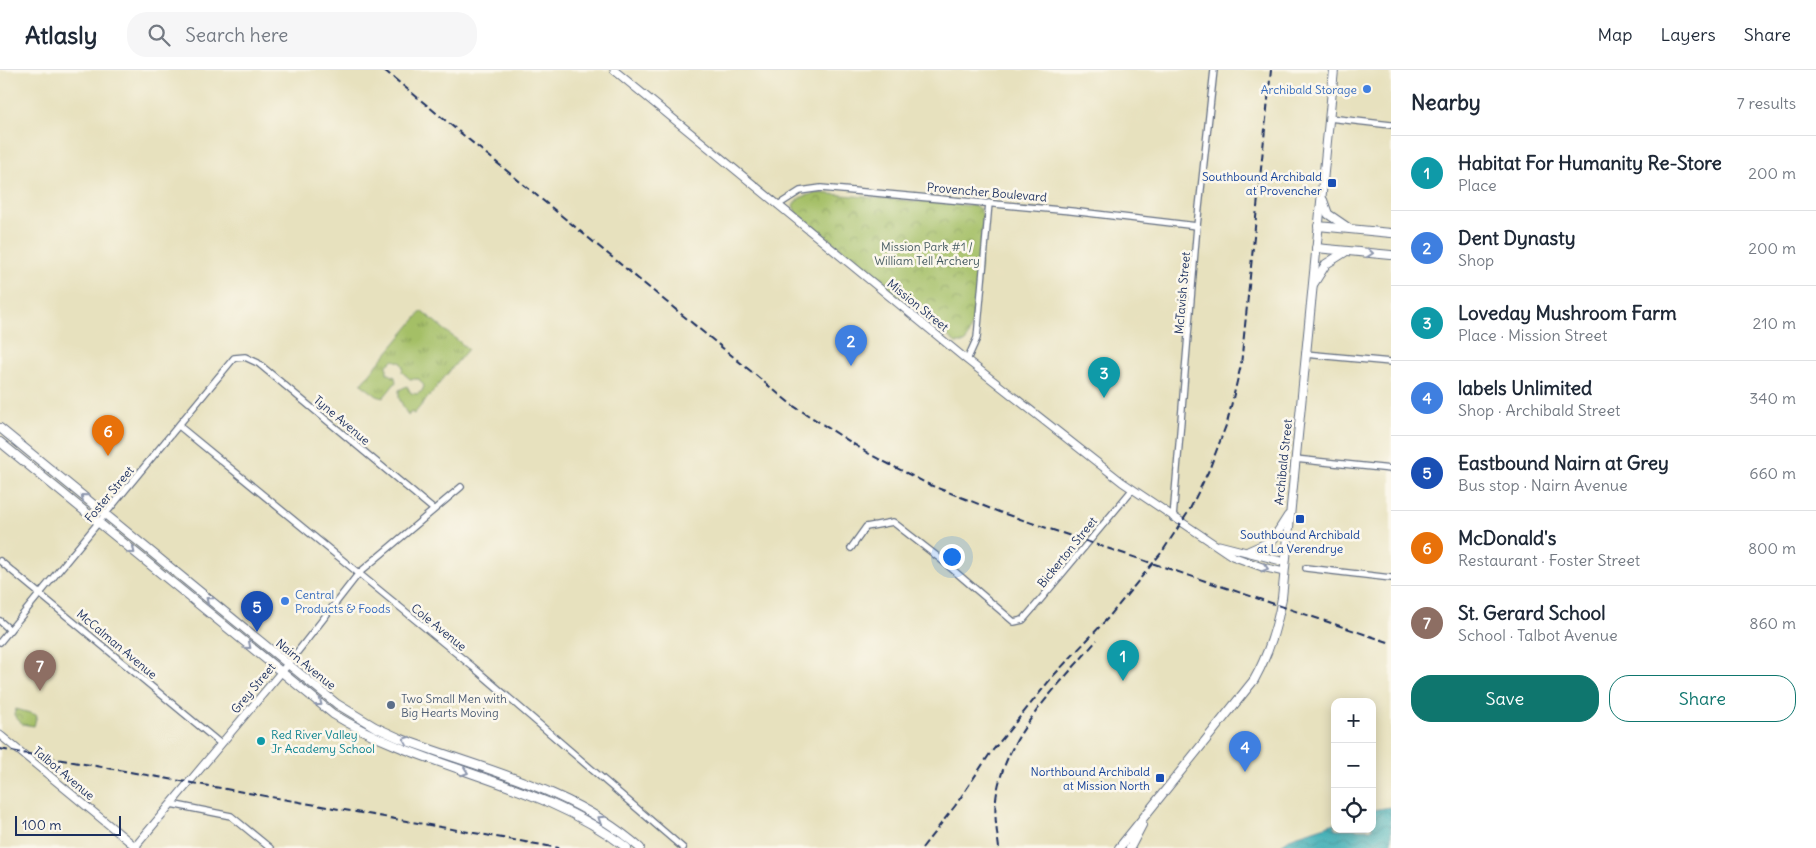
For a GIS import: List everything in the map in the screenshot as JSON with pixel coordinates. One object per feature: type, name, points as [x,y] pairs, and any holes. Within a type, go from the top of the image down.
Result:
[{"type":"main road","name":"Archibald Street","points":[[1119,848],[1239,700],[1265,660],[1277,625],[1284,572],[1334,70]]},
{"type":"main road","points":[[1321,190],[1328,214],[1337,222],[1353,230]]},
{"type":"main road","points":[[1318,226],[1391,233]]},
{"type":"main road","points":[[1316,248],[1391,254]]},
{"type":"main road","points":[[1311,289],[1326,264],[1337,255],[1350,250]]},
{"type":"main road","name":"Nairn Avenue","points":[[0,428],[337,704],[387,733],[564,798],[593,814],[640,848]]},
{"type":"main road","points":[[0,440],[12,437]]},
{"type":"main road","name":"Nairn Avenue","points":[[0,440],[98,523],[332,714],[373,737],[413,754],[561,806],[589,821],[627,848]]},
{"type":"main road","points":[[44,478],[52,470]]},
{"type":"main road","points":[[1249,551],[1263,547],[1275,539],[1290,512]]},
{"type":"main road","points":[[163,576],[172,569]]},
{"type":"main road","points":[[209,614],[226,613]]},
{"type":"main road","name":"Archibald Street","points":[[1130,848],[1147,814]]},
{"type":"street","name":"Mission Street","points":[[614,70],[967,360],[1132,490],[1232,556],[1262,567],[1284,572]]},
{"type":"street","name":"McTavish Street","points":[[1173,518],[1197,226],[1214,70]]},
{"type":"street","points":[[1329,118],[1391,125]]},
{"type":"street","name":"Provencher Boulevard","points":[[778,204],[800,191],[820,188],[989,203],[1197,226]]},
{"type":"street","points":[[967,360],[977,338],[989,203]]},
{"type":"street","points":[[1305,354],[1391,362]]},
{"type":"street","name":"Tyne Avenue","points":[[234,358],[245,357],[258,363],[433,509]]},
{"type":"street","name":"Foster Street","points":[[0,642],[234,358]]},
{"type":"street","name":"Cole Avenue","points":[[179,426],[473,667],[683,848]]},
{"type":"street","points":[[1295,459],[1391,469]]},
{"type":"street","name":"Grey Street","points":[[136,847],[288,664],[359,573],[433,509],[462,487]]},
{"type":"street","name":"Bickerton Street","points":[[852,548],[866,527],[893,522],[938,557],[1014,622],[1023,620],[1132,490]]},
{"type":"street","name":"Mission Street","points":[[1216,544],[1249,551],[1285,562]]},
{"type":"street","name":"McCalman Avenue","points":[[0,560],[221,744]]},
{"type":"street","points":[[1306,568],[1391,578]]},
{"type":"street","points":[[0,621],[10,630]]},
{"type":"street","name":"Talbot Avenue","points":[[0,735],[136,847]]},
{"type":"street","points":[[171,804],[231,816],[270,848]]},
{"type":"green space","name":"Mission Park #1 / William Tell Archery","points":[[818,193],[975,206],[980,209],[983,217],[978,282],[974,315],[965,343],[956,343],[795,211],[793,205],[798,200],[804,196]]},
{"type":"green space","points":[[422,311],[468,349],[414,414],[411,412],[408,416],[399,398],[399,390],[407,386],[411,393],[417,394],[422,391],[424,386],[419,379],[410,379],[402,372],[403,367],[400,362],[393,360],[387,365],[387,373],[395,377],[396,382],[383,398],[377,396],[361,384]]},
{"type":"green space","points":[[16,709],[37,715],[34,726],[22,724],[14,715]]},
{"type":"water","points":[[1391,807],[1391,848],[1277,848],[1292,837],[1331,824],[1331,833],[1376,833],[1376,809]]},
{"type":"railway","points":[[384,70],[792,405],[871,455],[930,485],[999,512],[1391,643]]},
{"type":"railway","points":[[922,848],[955,806],[989,755],[1054,675],[1108,618],[1162,552],[1189,511],[1209,470],[1227,423],[1241,365],[1271,70]]},
{"type":"railway","points":[[999,848],[995,805],[1001,776],[1010,754],[1021,733],[1035,713],[1097,640]]},
{"type":"railway","points":[[0,749],[559,848]]},
{"type":"place","name":"Archibald Storage","points":[[1367,89]]},
{"type":"place","name":"Southbound Archibald at Provencher","points":[[1332,183]]},
{"type":"place","name":"Dent Dynasty","points":[[851,366]]},
{"type":"place","name":"Loveday Mushroom Farm","points":[[1104,398]]},
{"type":"place","name":"McDonald's","points":[[108,456]]},
{"type":"place","name":"Southbound Archibald at La Verendrye","points":[[1300,519]]},
{"type":"place","name":"Central Products & Foods","points":[[285,601]]},
{"type":"place","name":"Eastbound Nairn at Grey","points":[[257,632]]},
{"type":"place","name":"Habitat For Humanity Re-Store","points":[[1123,681]]},
{"type":"place","name":"St. Gerard School","points":[[40,691]]},
{"type":"place","name":"Two Small Men with Big Hearts Moving","points":[[391,705]]},
{"type":"place","name":"Red River Valley Jr Academy School","points":[[261,741]]},
{"type":"place","name":"labels Unlimited","points":[[1245,772]]},
{"type":"place","name":"Northbound Archibald at Mission North","points":[[1160,778]]}]
